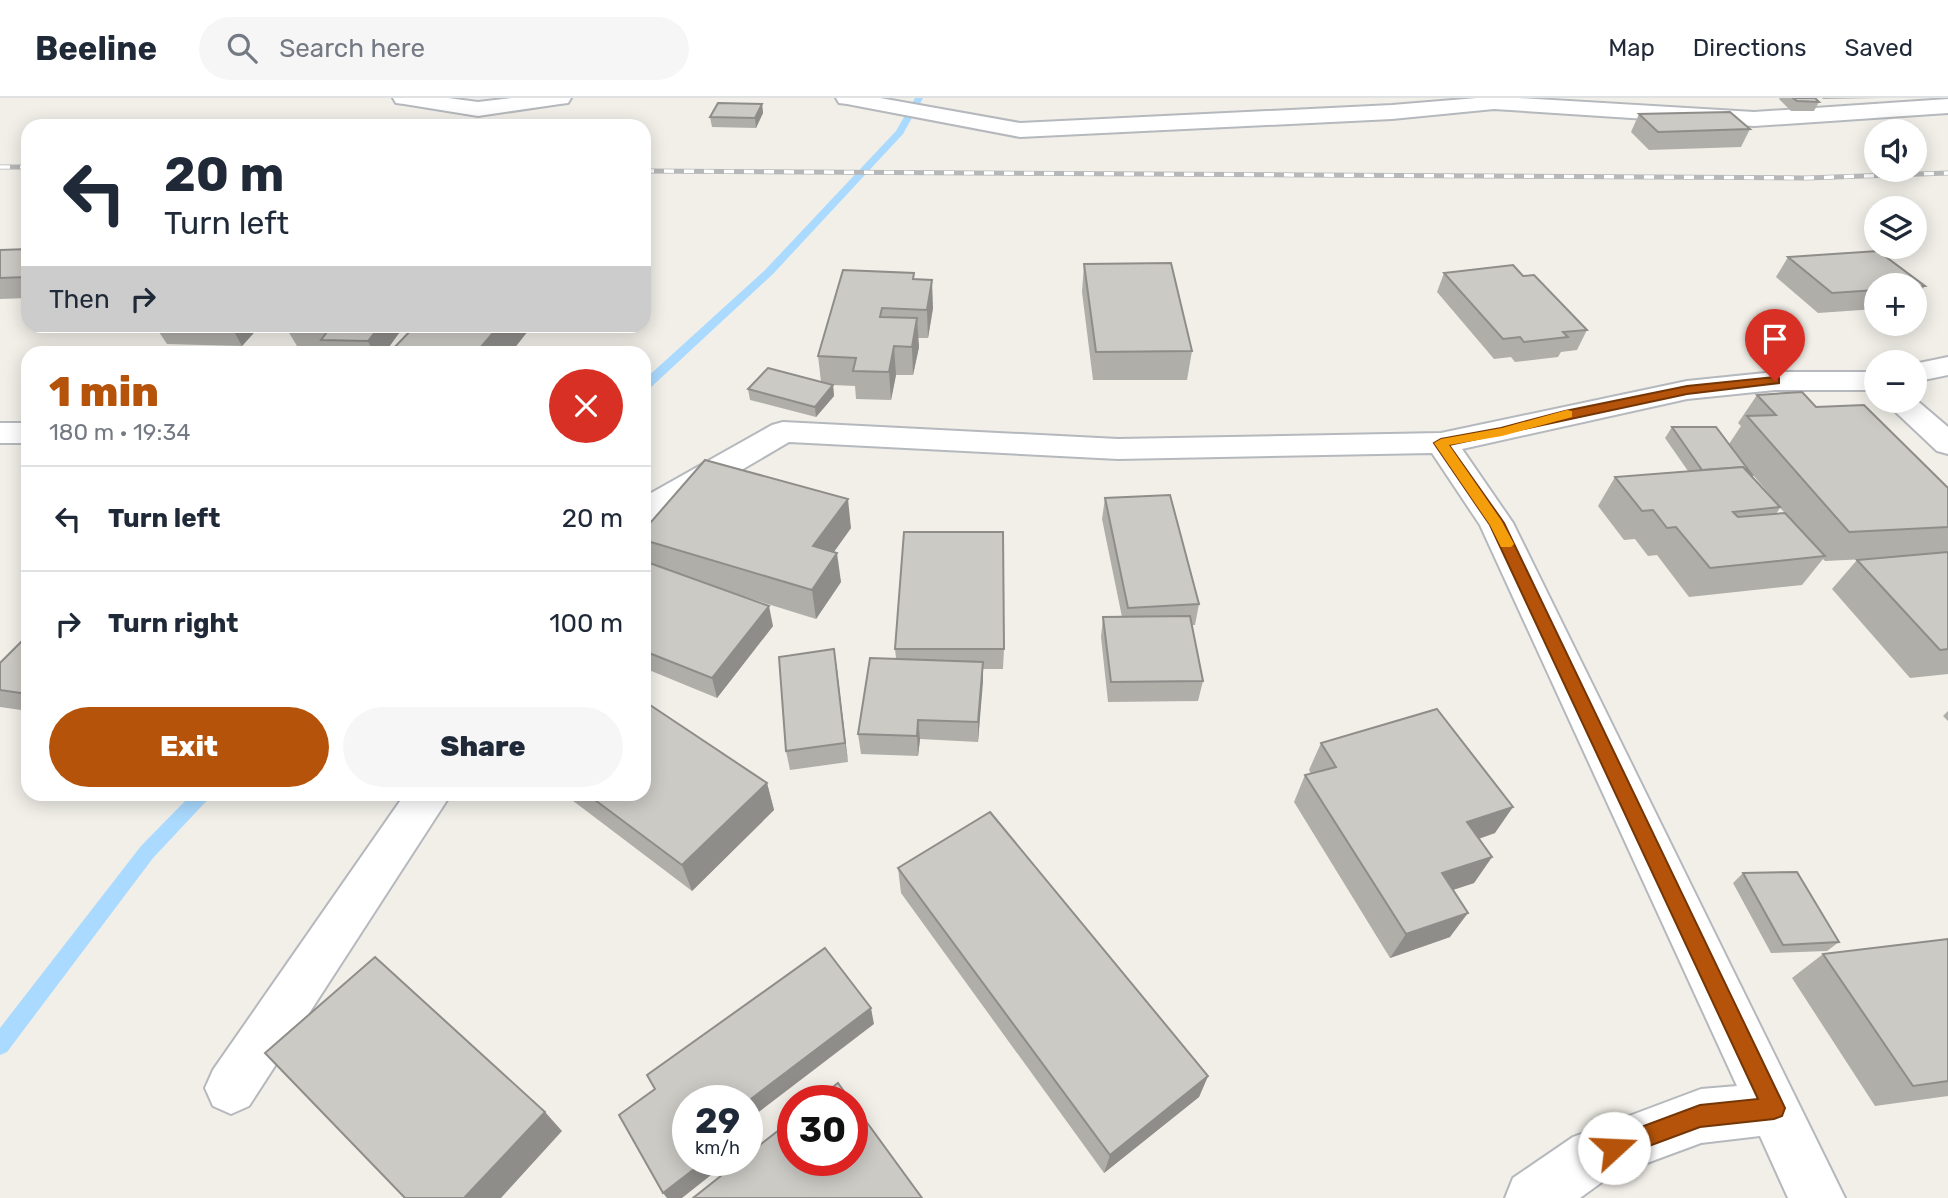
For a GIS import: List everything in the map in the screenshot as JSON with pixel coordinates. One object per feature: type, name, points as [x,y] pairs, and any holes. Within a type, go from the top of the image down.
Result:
[{"type":"street","points":[[404,98],[478,108],[560,98]]},
{"type":"street","points":[[847,98],[1020,130],[1392,112],[1525,101],[1754,119],[1948,106]]},
{"type":"street","points":[[1185,120],[1201,107],[1204,101]]},
{"type":"street","points":[[1927,370],[1948,366]]},
{"type":"street","points":[[651,508],[783,432],[1118,449],[1441,443],[1687,390],[1775,381],[1864,381]]},
{"type":"street","points":[[1913,413],[1948,444]]},
{"type":"street","points":[[0,433],[21,433]]},
{"type":"street","points":[[1441,443],[1496,523],[1817,1198]]},
{"type":"street","points":[[230,1088],[425,801]]},
{"type":"street","points":[[1533,1198],[1592,1156],[1700,1116],[1774,1108]]},
{"type":"building","points":[[1793,98],[1815,98],[1819,102],[1797,101]]},
{"type":"building","points":[[718,103],[762,104],[755,118],[710,117]]},
{"type":"building","points":[[1730,112],[1750,129],[1658,132],[1639,114]]},
{"type":"building","points":[[21,249],[21,277],[0,278],[0,250]]},
{"type":"building","points":[[1864,252],[1864,259],[1889,259],[1908,273],[1864,273],[1864,291],[1832,293],[1788,257]]},
{"type":"building","points":[[1171,263],[1192,351],[1096,352],[1084,264]]},
{"type":"building","points":[[1513,265],[1523,276],[1534,275],[1587,330],[1563,332],[1568,337],[1524,342],[1520,337],[1503,339],[1444,273]]},
{"type":"building","points":[[843,270],[914,273],[913,279],[932,280],[927,310],[882,308],[880,317],[917,318],[912,347],[894,346],[889,372],[853,371],[856,358],[818,356]]},
{"type":"building","points":[[326,333],[374,333],[368,341],[321,340]]},
{"type":"building","points":[[408,333],[493,333],[482,346],[396,346]]},
{"type":"building","points":[[768,368],[833,385],[815,407],[748,389]]},
{"type":"building","points":[[1802,392],[1816,407],[1864,405],[1864,413],[1872,413],[1948,488],[1948,527],[1849,532],[1747,416],[1776,415],[1757,395]]},
{"type":"building","points":[[1672,427],[1716,427],[1753,476],[1743,467],[1702,470]]},
{"type":"building","points":[[705,460],[848,499],[813,546],[837,553],[812,590],[651,542],[651,522]]},
{"type":"building","points":[[1743,467],[1780,507],[1733,512],[1738,517],[1785,513],[1825,556],[1710,568],[1676,527],[1667,528],[1653,510],[1642,511],[1615,477]]},
{"type":"building","points":[[1170,495],[1199,604],[1128,608],[1105,498]]},
{"type":"building","points":[[904,532],[1003,532],[1004,649],[895,649]]},
{"type":"building","points":[[1948,552],[1948,649],[1940,650],[1857,560]]},
{"type":"building","points":[[651,564],[769,606],[712,678],[651,654]]},
{"type":"building","points":[[1190,616],[1203,681],[1111,682],[1103,617]]},
{"type":"building","points":[[21,642],[21,693],[0,690],[0,663]]},
{"type":"building","points":[[834,649],[845,743],[786,751],[779,657]]},
{"type":"building","points":[[870,658],[983,662],[978,722],[918,720],[917,736],[858,734]]},
{"type":"building","points":[[651,706],[767,783],[682,865],[596,801],[651,801]]},
{"type":"building","points":[[1437,709],[1513,807],[1467,822],[1492,857],[1442,873],[1468,913],[1406,934],[1305,775],[1336,767],[1321,743]]},
{"type":"building","points":[[990,812],[1208,1076],[1110,1155],[898,868]]},
{"type":"building","points":[[1797,872],[1839,942],[1783,945],[1743,873]]},
{"type":"building","points":[[1948,939],[1948,1081],[1913,1086],[1823,954]]},
{"type":"building","points":[[825,948],[871,1008],[763,1090],[763,1085],[672,1085],[672,1176],[685,1176],[663,1193],[619,1115],[655,1089],[647,1075]]},
{"type":"building","points":[[375,957],[545,1112],[464,1198],[405,1198],[265,1053]]},
{"type":"building","points":[[868,1124],[922,1198],[693,1198],[721,1176],[763,1176],[763,1142],[777,1132],[777,1176],[868,1176]]},
{"type":"waterway","points":[[651,381],[769,272],[900,132],[919,98]]},
{"type":"waterway","points":[[0,1045],[147,852],[197,801]]},
{"type":"railway","points":[[0,167],[21,167]]},
{"type":"railway","points":[[651,171],[1807,178],[1948,173]]},
{"type":"slow traffic","points":[[1506,544],[1496,523],[1441,443],[1502,432],[1567,414]]},
{"type":"route","points":[[1614,1148],[1700,1116],[1774,1108],[1496,523],[1441,443],[1687,390],[1775,381]]}]
